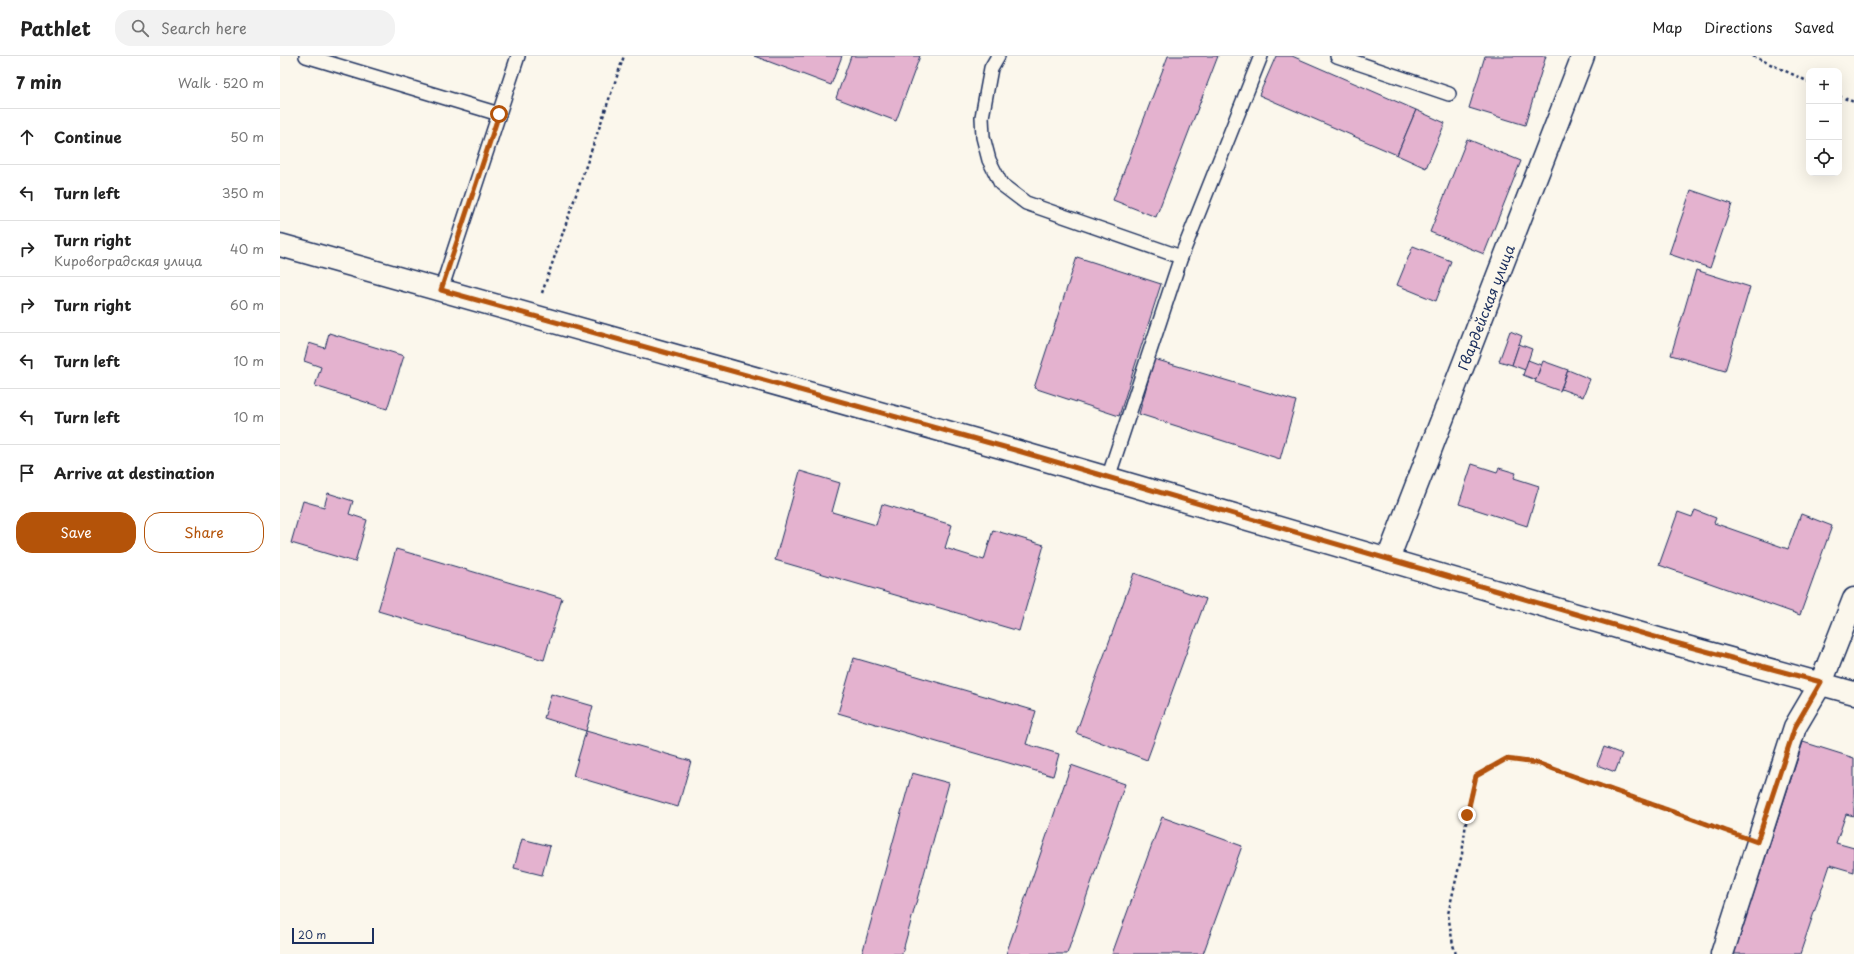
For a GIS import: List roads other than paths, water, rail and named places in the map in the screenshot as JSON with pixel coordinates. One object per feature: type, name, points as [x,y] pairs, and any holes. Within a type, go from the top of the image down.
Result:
[{"type":"main road","name":"Гвардейская улица","points":[[1388,559],[1583,56]]},
{"type":"main road","points":[[280,245],[1108,478],[1672,642],[1821,682],[1854,693]]},
{"type":"main road","points":[[1722,954],[1795,727],[1821,682],[1854,599]]},
{"type":"lane","points":[[306,56],[499,114]]},
{"type":"lane","points":[[441,290],[518,56]]},
{"type":"lane","points":[[998,56],[991,68],[982,117],[983,137],[989,160],[1001,184],[1026,203],[1181,257]]},
{"type":"lane","points":[[1108,478],[1181,257],[1261,56]]},
{"type":"lane","points":[[1337,56],[1449,94]]}]
